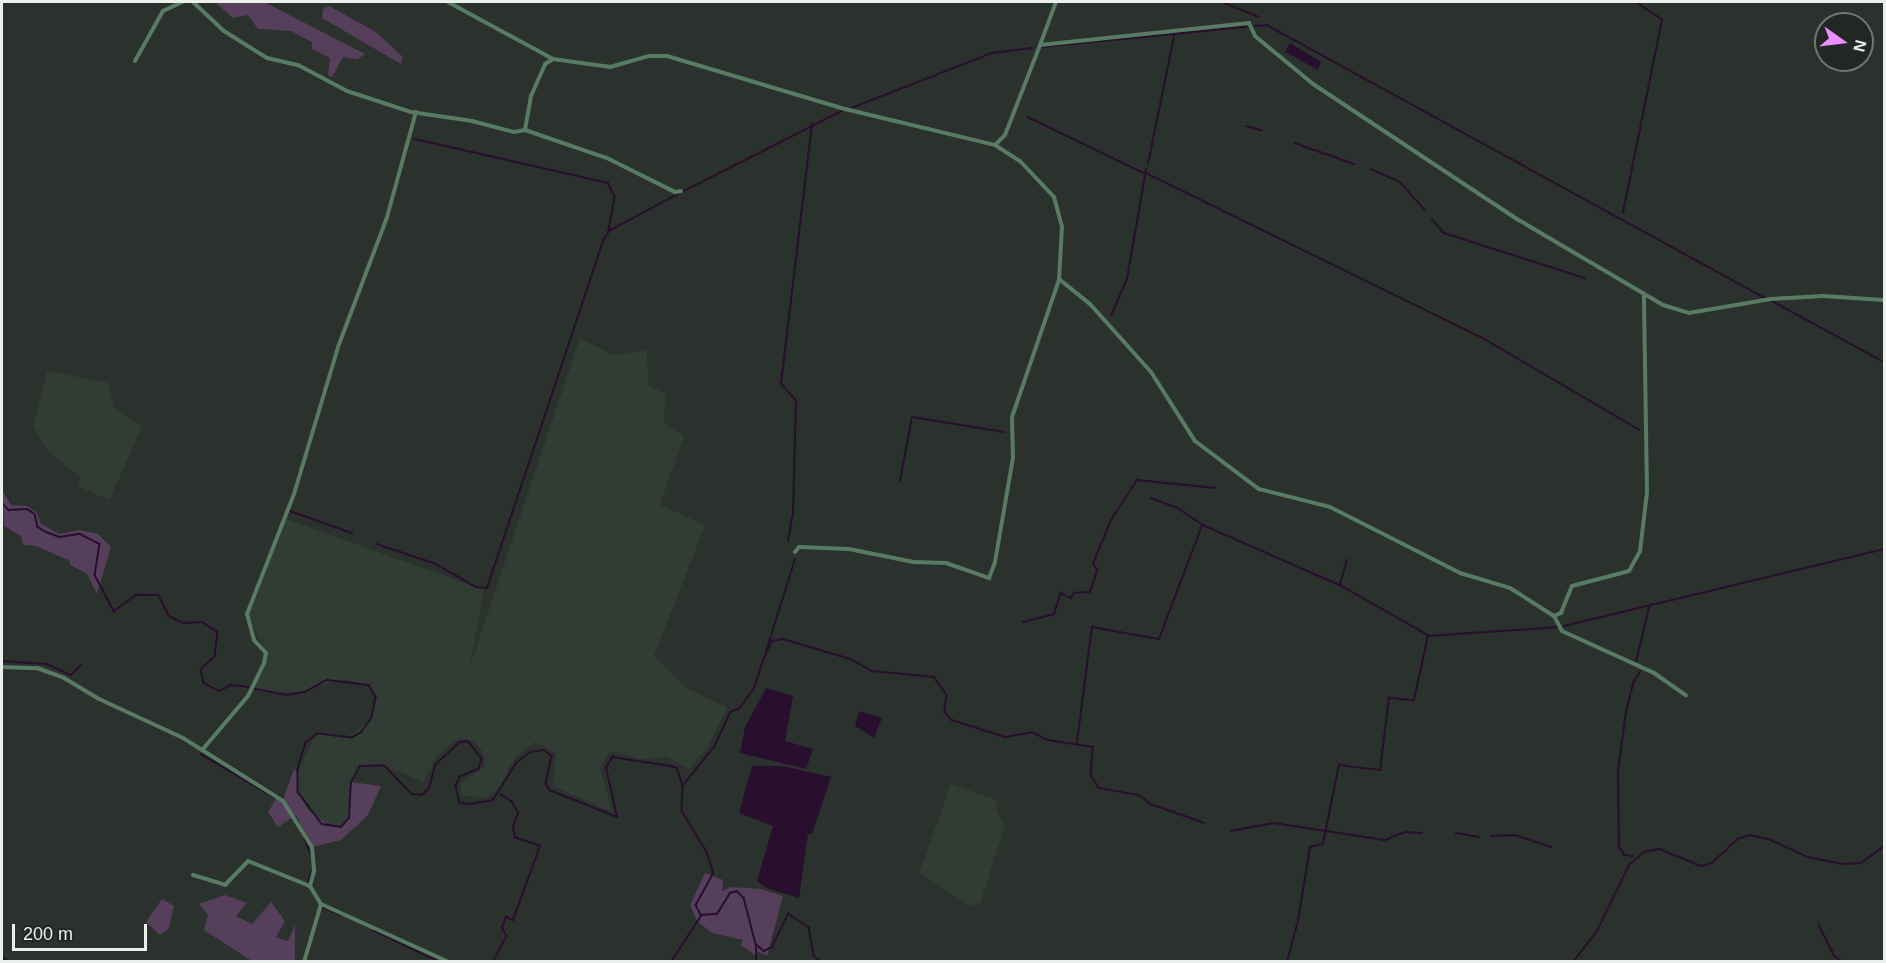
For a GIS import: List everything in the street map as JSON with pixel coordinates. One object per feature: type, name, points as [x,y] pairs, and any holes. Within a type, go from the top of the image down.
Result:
[{"type":"street","points":[[135,61],[163,11],[182,2]]},
{"type":"street","points":[[194,2],[224,31],[267,58],[298,64],[347,91],[416,112],[514,132],[525,130],[609,159],[675,192],[681,191]]},
{"type":"street","points":[[448,2],[553,59],[610,67],[650,56],[667,56],[841,108],[995,145],[1020,160],[1054,197],[1062,226],[1059,279],[1012,417],[1013,458],[995,562],[988,578],[946,563],[914,562],[849,549],[799,547],[795,552]]},
{"type":"street","points":[[995,145],[1005,135],[1056,2]]},
{"type":"street","points":[[1040,45],[1249,23],[1255,36],[1313,84],[1517,219],[1644,295],[1689,314],[1771,299],[1823,296],[1884,300]]},
{"type":"street","points":[[525,130],[531,96],[545,64],[553,59]]},
{"type":"street","points":[[203,749],[248,696],[266,653],[254,640],[247,614],[294,494],[338,347],[387,217],[416,112]]},
{"type":"street","points":[[1059,279],[1090,304],[1151,372],[1195,441],[1249,483],[1330,507],[1460,573],[1510,588],[1554,616],[1562,631],[1654,673],[1686,695]]},
{"type":"street","points":[[1554,616],[1561,612],[1572,586],[1629,571],[1641,551],[1647,492],[1644,295]]},
{"type":"street","points":[[2,667],[37,668],[64,678],[203,749],[278,796],[295,815],[314,857],[310,886]]},
{"type":"street","points":[[193,875],[225,885],[248,861],[310,886],[321,904],[449,962]]},
{"type":"street","points":[[304,962],[321,904]]},
{"type":"shaded area","points":[[215,2],[264,2],[365,54],[358,59],[343,57],[332,77],[328,75],[330,58],[312,49],[312,42],[291,31],[258,29],[248,15],[233,18]]},
{"type":"shaded area","points":[[329,6],[376,32],[403,57],[401,64],[322,18],[323,9]]},
{"type":"shaded area","points":[[1290,43],[1321,62],[1318,70],[1285,52]]},
{"type":"shaded area","points":[[580,338],[613,355],[647,350],[648,385],[665,394],[664,423],[684,436],[660,505],[705,525],[654,656],[685,687],[727,708],[708,746],[689,769],[667,757],[641,759],[610,751],[600,768],[612,812],[553,786],[556,752],[535,742],[514,759],[500,787],[486,798],[461,795],[461,783],[485,766],[483,752],[474,742],[459,738],[436,757],[423,782],[384,765],[360,766],[351,782],[349,818],[341,827],[322,824],[298,792],[298,770],[317,734],[347,738],[372,718],[376,697],[369,685],[342,679],[297,693],[252,689],[266,653],[247,614],[283,518],[484,590],[470,667]]},
{"type":"shaded area","points":[[47,371],[108,383],[114,407],[142,427],[109,500],[78,486],[81,478],[47,450],[33,426]]},
{"type":"shaded area","points":[[2,490],[11,505],[27,506],[37,513],[41,524],[59,534],[79,530],[98,534],[111,547],[97,594],[87,574],[70,565],[70,561],[36,546],[23,545],[21,536],[4,526]]},
{"type":"shaded area","points":[[766,688],[793,696],[785,741],[813,749],[806,769],[740,753],[745,727]]},
{"type":"shaded area","points":[[859,711],[882,718],[874,738],[855,726]]},
{"type":"shaded area","points":[[752,766],[783,766],[831,777],[812,834],[808,834],[799,898],[767,888],[757,881],[773,826],[739,813]]},
{"type":"shaded area","points":[[294,769],[298,770],[298,792],[309,811],[331,827],[341,827],[349,818],[351,782],[381,786],[368,815],[341,840],[312,847],[296,815],[278,827],[268,812],[278,796],[283,800]]},
{"type":"shaded area","points":[[951,784],[997,800],[996,810],[1005,826],[980,903],[971,907],[919,873]]},
{"type":"shaded area","points":[[705,873],[723,880],[722,891],[731,887],[761,889],[783,896],[767,956],[757,951],[756,956],[741,945],[743,940],[712,933],[697,921],[690,905]]},
{"type":"shaded area","points":[[225,895],[247,903],[236,916],[252,924],[271,902],[285,921],[276,937],[288,941],[295,925],[295,961],[252,961],[204,930],[208,915],[199,904]]},
{"type":"shaded area","points":[[162,899],[174,906],[169,928],[160,935],[146,922]]},
{"type":"waterway","points":[[1222,2],[1259,17]]},
{"type":"waterway","points":[[1623,213],[1662,20],[1635,2]]},
{"type":"waterway","points":[[1254,26],[1267,25],[1765,298]]},
{"type":"waterway","points":[[1041,47],[1246,27]]},
{"type":"waterway","points":[[1148,164],[1174,36]]},
{"type":"waterway","points":[[849,109],[992,53],[1032,48]]},
{"type":"waterway","points":[[684,191],[842,111]]},
{"type":"waterway","points":[[1028,117],[1144,173]]},
{"type":"waterway","points":[[788,541],[793,514],[796,401],[781,384],[812,124]]},
{"type":"waterway","points":[[1246,126],[1261,130]]},
{"type":"waterway","points":[[415,139],[608,183],[615,197],[609,231]]},
{"type":"waterway","points":[[1295,143],[1354,164]]},
{"type":"waterway","points":[[1371,169],[1400,182],[1425,210]]},
{"type":"waterway","points":[[1111,316],[1127,279],[1146,170]]},
{"type":"waterway","points":[[1146,173],[1481,337],[1640,430]]},
{"type":"waterway","points":[[377,544],[436,564],[476,587],[487,588],[603,241],[609,231],[678,194]]},
{"type":"waterway","points":[[1432,219],[1444,233],[1585,278]]},
{"type":"waterway","points":[[1772,301],[1884,362]]},
{"type":"waterway","points":[[900,481],[912,417],[1004,432]]},
{"type":"waterway","points":[[1023,622],[1054,614],[1061,593],[1071,598],[1074,593],[1090,592],[1097,570],[1093,564],[1111,520],[1137,480],[1216,488]]},
{"type":"waterway","points":[[1151,498],[1178,508],[1203,525],[1340,585],[1428,635]]},
{"type":"waterway","points":[[2,503],[9,510],[27,509],[35,514],[38,527],[46,532],[60,537],[80,534],[100,544],[95,575],[114,611],[136,595],[159,595],[169,616],[183,623],[202,622],[218,632],[215,657],[201,669],[204,683],[219,691],[231,685],[286,695],[305,692],[327,680],[369,685],[376,697],[372,718],[362,732],[352,738],[317,734],[306,743],[298,770],[298,792],[322,824],[341,827],[349,818],[351,782],[360,766],[384,765],[412,794],[422,795],[429,788],[435,765],[460,742],[468,741],[482,759],[479,769],[460,777],[456,786],[460,803],[469,804],[493,800],[516,763],[530,752],[544,750],[552,756],[546,784],[550,790],[617,817],[606,768],[612,757],[671,766],[677,768],[683,785],[682,811],[707,852],[714,873],[696,905],[701,915],[717,914],[730,893],[737,891],[744,898],[756,944],[764,951],[772,947],[788,914],[809,927],[814,956],[822,962]]},
{"type":"waterway","points":[[290,511],[352,533]]},
{"type":"waterway","points":[[1077,742],[1092,627],[1159,639],[1202,526]]},
{"type":"waterway","points":[[1564,626],[1884,549]]},
{"type":"waterway","points":[[766,652],[795,559]]},
{"type":"waterway","points":[[1340,584],[1347,560]]},
{"type":"waterway","points":[[1636,662],[1649,608]]},
{"type":"waterway","points":[[1287,962],[1298,921],[1310,847],[1323,844],[1339,765],[1380,770],[1389,698],[1414,700],[1428,636],[1559,627]]},
{"type":"waterway","points":[[763,660],[772,641],[783,639],[851,659],[872,671],[934,677],[947,695],[945,712],[952,720],[1005,737],[1032,732],[1048,740],[1093,747],[1091,775],[1099,788],[1139,795],[1151,804],[1204,823]]},
{"type":"waterway","points":[[683,785],[714,747],[730,712],[739,709],[754,688],[763,660]]},
{"type":"waterway","points":[[2,661],[47,664],[71,675],[81,665]]},
{"type":"waterway","points":[[1633,857],[1624,855],[1619,847],[1618,771],[1626,712],[1633,683],[1640,672]]},
{"type":"waterway","points":[[201,754],[274,797]]},
{"type":"waterway","points":[[493,962],[506,936],[502,928],[506,917],[513,920],[540,846],[515,838],[513,827],[518,813],[512,802],[501,795]]},
{"type":"waterway","points":[[1231,831],[1274,823],[1385,840],[1405,832],[1422,833]]},
{"type":"waterway","points":[[1456,833],[1479,837]]},
{"type":"waterway","points":[[1491,836],[1516,835],[1551,847]]},
{"type":"waterway","points":[[1573,962],[1597,931],[1629,865],[1644,852],[1660,849],[1701,866],[1712,863],[1738,839],[1750,835],[1771,840],[1808,857],[1844,864],[1861,863],[1884,846]]},
{"type":"waterway","points":[[305,839],[311,854]]},
{"type":"waterway","points":[[308,883],[311,873]]},
{"type":"waterway","points":[[322,907],[341,915]]},
{"type":"waterway","points":[[671,962],[701,916]]},
{"type":"waterway","points":[[1819,925],[1835,956],[1843,962]]},
{"type":"waterway","points":[[373,930],[440,962]]},
{"type":"waterway","points":[[756,945],[756,962]]},
{"type":"waterway","points":[[2,956],[9,962]]}]
